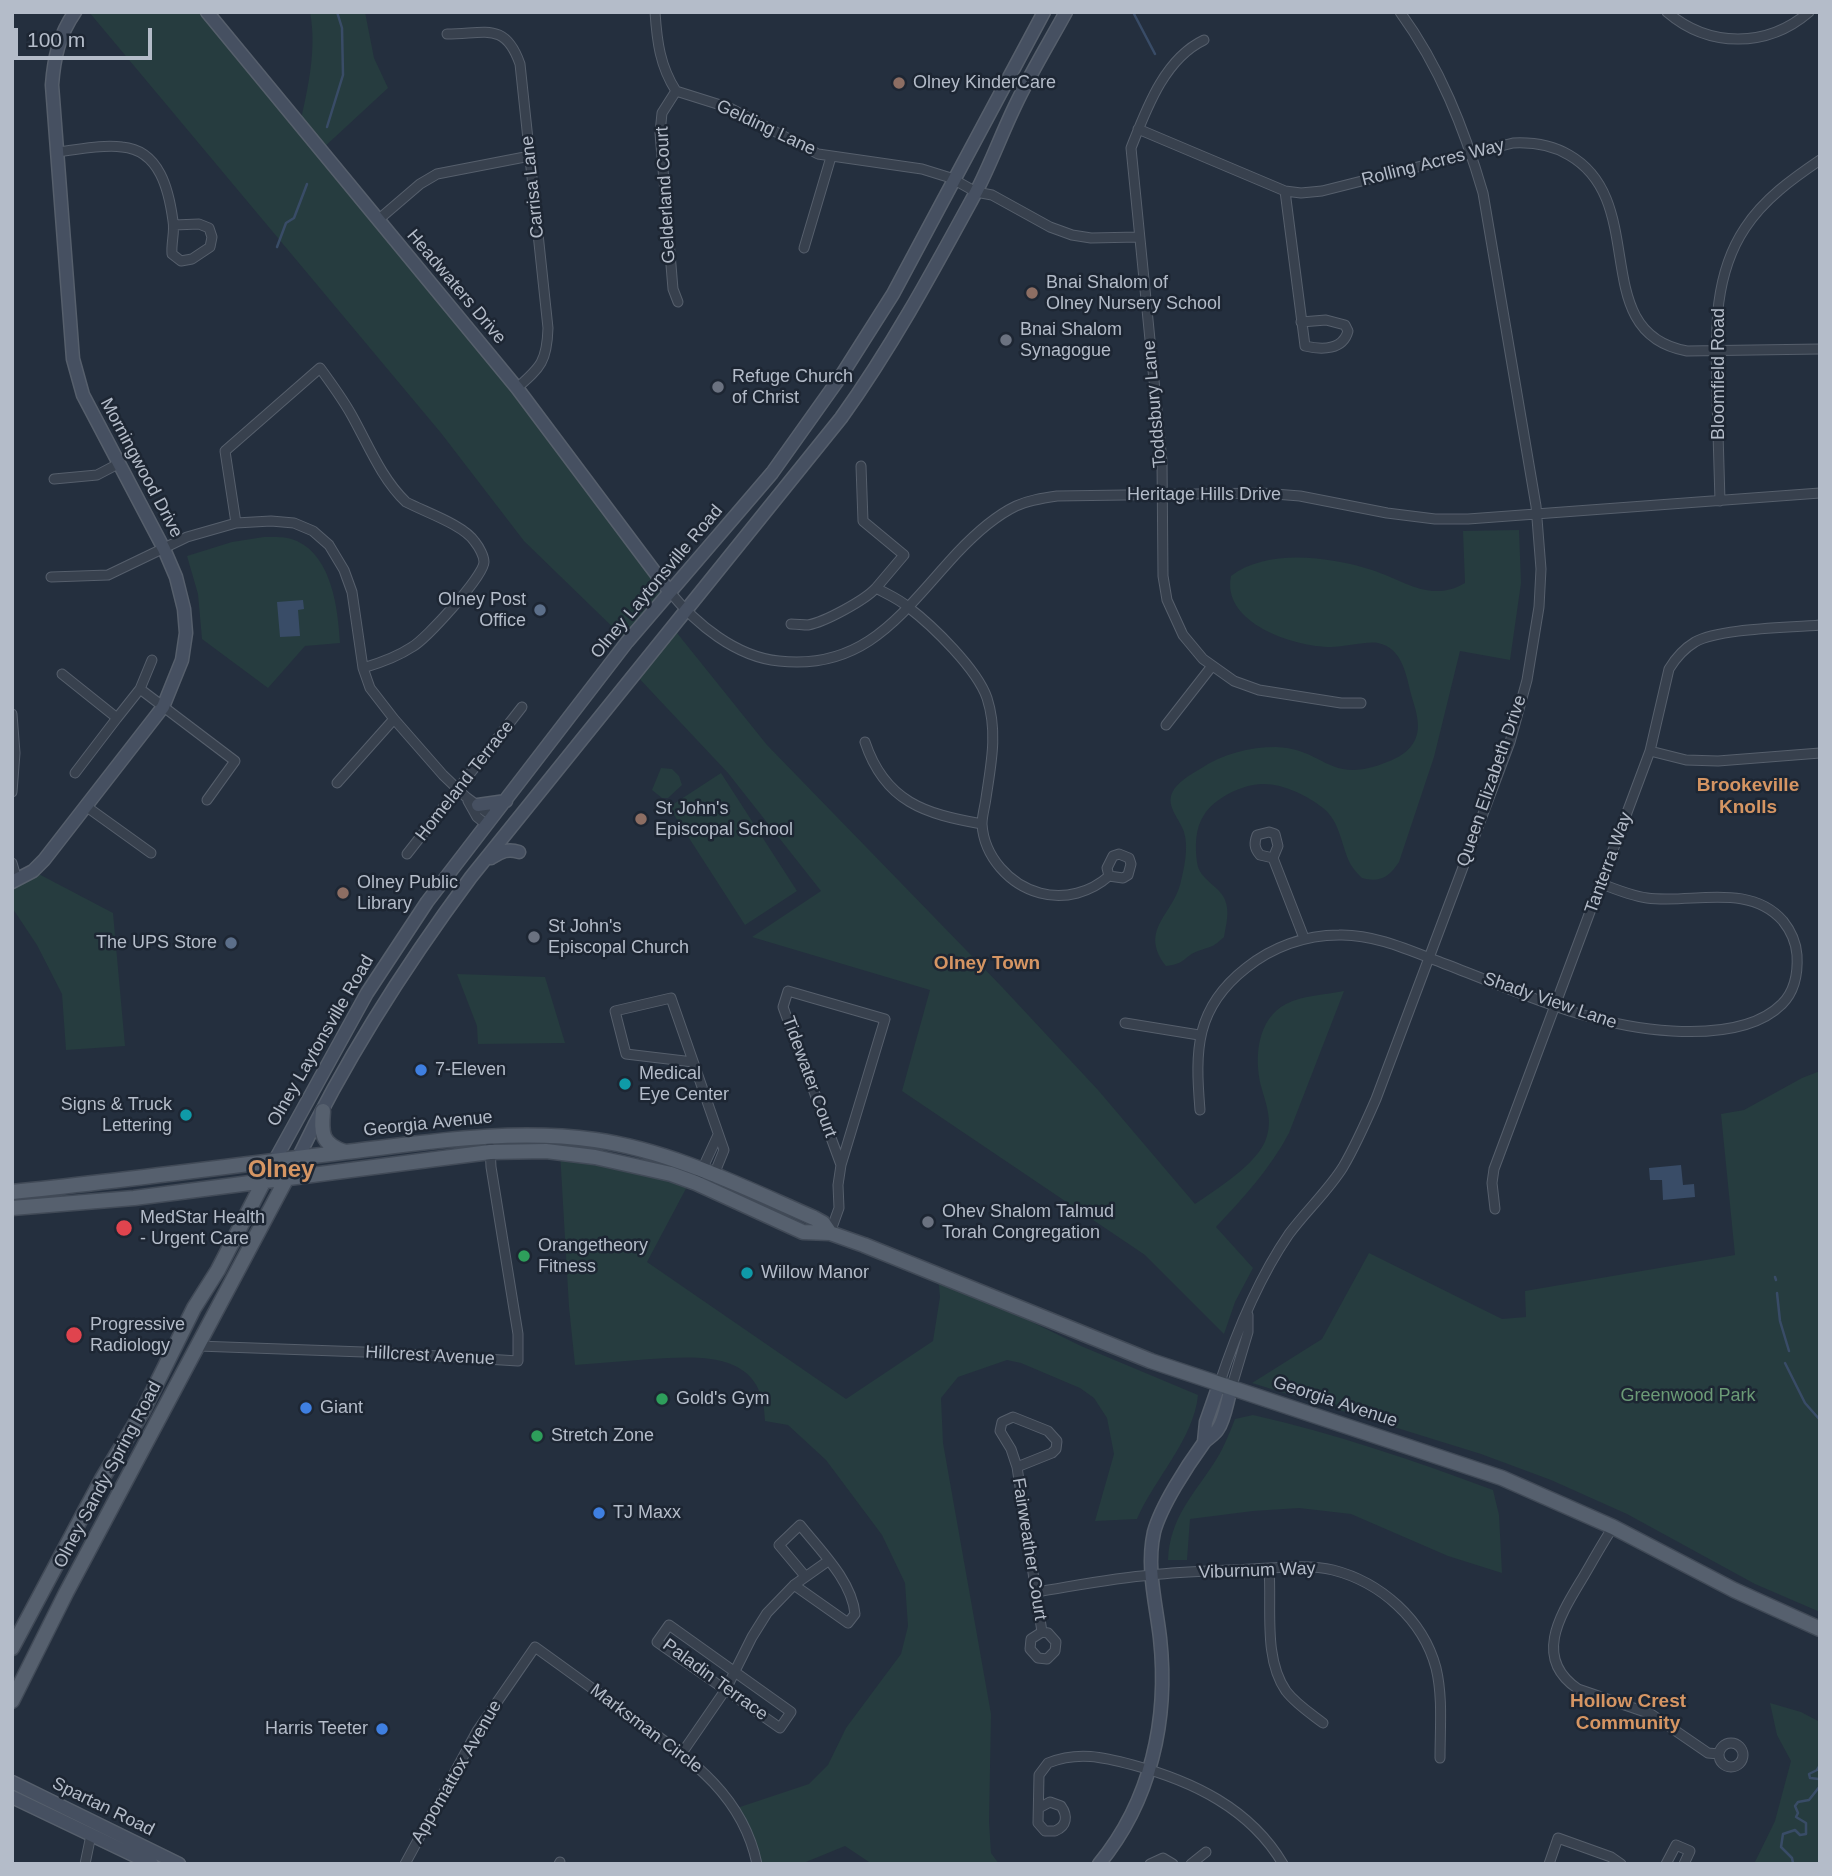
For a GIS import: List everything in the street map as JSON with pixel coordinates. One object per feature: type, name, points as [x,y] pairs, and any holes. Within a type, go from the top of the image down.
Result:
[{"type":"main road","name":"Morningwood Drive","points":[[14,881],[44,860],[163,707],[182,660],[186,634],[179,588],[164,549],[83,395],[73,359],[52,102],[54,60],[59,40],[75,12]]},
{"type":"main road","name":"Headwaters Drive","points":[[207,12],[517,388],[669,591]]},
{"type":"main road","name":"Olney Laytonsville Road","points":[[275,1160],[335,1048],[396,946],[427,902],[582,699],[669,591],[772,473],[841,376],[894,294],[1044,12]]},
{"type":"main road","name":"Olney Laytonsville Road","points":[[298,1158],[396,982],[482,863],[832,429],[879,365],[914,307],[941,252],[976,191],[1016,104],[1066,12]]},
{"type":"main road","points":[[478,805],[506,801]]},
{"type":"main road","points":[[482,863],[502,851],[519,852]]},
{"type":"main road","points":[[323,1111],[325,1140],[330,1146],[346,1152]]},
{"type":"main road","name":"Georgia Avenue","points":[[12,1192],[491,1136],[547,1135],[596,1140],[674,1160],[705,1179]]},
{"type":"main road","name":"Georgia Avenue","points":[[12,1208],[219,1188],[490,1152],[546,1151],[595,1157],[705,1179],[814,1218],[823,1223],[830,1233],[1121,1350],[1225,1387],[1480,1469],[1613,1527],[1734,1590],[1820,1629]]},
{"type":"main road","name":"Olney Sandy Spring Road","points":[[12,1701],[298,1158]]},
{"type":"main road","name":"Olney Sandy Spring Road","points":[[12,1648],[102,1479],[143,1411],[194,1308],[275,1160]]},
{"type":"main road","points":[[219,1188],[242,1196],[244,1204],[240,1227]]},
{"type":"main road","points":[[1099,1864],[1114,1846],[1135,1811],[1150,1769],[1161,1713],[1162,1673],[1151,1575],[1152,1548],[1157,1523],[1204,1442],[1218,1430],[1225,1387]]},
{"type":"main road","name":"Spartan Road","points":[[12,1782],[179,1864]]},
{"type":"main road","name":"Spartan Road","points":[[12,1797],[152,1864]]},
{"type":"street","points":[[655,12],[658,50],[666,74],[676,92]]},
{"type":"street","name":"Queen Elizabeth Drive","points":[[1225,1387],[1248,1332],[1248,1313],[1268,1269],[1289,1235],[1342,1168],[1360,1136],[1510,742],[1527,680],[1539,607],[1541,569],[1537,515],[1490,225],[1472,154],[1446,90],[1400,12]]},
{"type":"street","points":[[1667,12],[1695,31],[1723,39],[1739,40],[1778,32],[1809,12]]},
{"type":"street","name":"Carrisa Lane","points":[[447,34],[493,32],[505,37],[513,45],[520,64],[548,328],[548,350],[539,369],[517,388]]},
{"type":"street","name":"Toddsbury Lane","points":[[1204,40],[1192,45],[1173,63],[1138,129],[1131,148],[1158,421],[1163,576],[1167,600],[1184,635],[1203,659],[1234,681],[1259,690],[1361,703]]},
{"type":"street","name":"Gelding Lane","points":[[676,92],[730,108],[800,145],[831,157],[922,169],[956,180],[976,191],[992,195],[1050,227],[1072,234],[1091,238],[1138,237]]},
{"type":"street","name":"Gelderland Court","points":[[676,92],[662,113],[660,132],[673,289],[678,302]]},
{"type":"street","name":"Rolling Acres Way","points":[[1138,129],[1284,191],[1301,193],[1322,191],[1524,142],[1559,149],[1593,173],[1605,192],[1612,214],[1629,306],[1636,321],[1650,337],[1669,348],[1686,351],[1820,349]]},
{"type":"street","points":[[57,152],[122,146],[151,159],[163,176],[174,225],[171,240],[173,254],[180,261],[192,259],[211,247],[209,228],[199,224],[174,225]]},
{"type":"street","points":[[378,220],[420,184],[437,174],[530,156]]},
{"type":"street","points":[[804,248],[831,157]]},
{"type":"street","name":"Bloomfield Road","points":[[1720,501],[1717,317],[1727,265],[1738,240],[1756,214],[1773,195],[1820,159]]},
{"type":"street","points":[[1284,191],[1300,322],[1305,346],[1332,347],[1341,345],[1346,340],[1348,331],[1345,324],[1338,321],[1300,322]]},
{"type":"street","points":[[236,523],[225,451],[320,369],[343,400],[373,457],[400,496],[416,508],[461,528],[474,539],[484,561],[481,571],[448,614],[414,646],[384,662],[363,668]]},
{"type":"street","points":[[54,478],[97,475],[118,464]]},
{"type":"street","points":[[791,624],[809,625],[868,597],[904,555],[863,521],[861,466]]},
{"type":"street","name":"Heritage Hills Drive","points":[[669,591],[686,612],[744,652],[799,664],[832,659],[859,649],[886,630],[992,520],[1016,506],[1037,499],[1057,496],[1262,493],[1300,496],[1387,513],[1435,519],[1468,519],[1820,493]]},
{"type":"street","points":[[51,576],[108,575],[187,537],[236,523],[294,523],[313,531],[329,545],[344,570],[352,592],[363,668],[370,688],[394,719],[462,794],[477,817],[490,821]]},
{"type":"street","points":[[876,587],[908,606],[963,659],[986,696],[993,718],[994,743],[982,824],[988,846],[998,865],[1013,880],[1034,892],[1064,895],[1084,892],[1110,876]]},
{"type":"street","name":"Tanterra Way","points":[[1495,1209],[1492,1183],[1494,1169],[1650,751],[1669,669],[1694,642],[1714,634],[1820,625]]},
{"type":"street","points":[[75,773],[140,689],[152,660]]},
{"type":"street","points":[[1166,724],[1212,666]]},
{"type":"street","points":[[62,674],[117,718]]},
{"type":"street","points":[[140,689],[235,761],[207,800]]},
{"type":"street","name":"Homeland Terrace","points":[[407,854],[462,794],[522,707]]},
{"type":"street","points":[[12,714],[15,753],[12,792]]},
{"type":"street","points":[[337,783],[394,719]]},
{"type":"street","points":[[865,742],[881,774],[893,790],[907,800],[940,817],[982,824]]},
{"type":"street","points":[[1650,751],[1686,760],[1718,761],[1820,753]]},
{"type":"street","points":[[462,794],[478,805],[490,821]]},
{"type":"street","points":[[87,807],[151,853]]},
{"type":"street","points":[[1273,858],[1304,938]]},
{"type":"street","points":[[12,863],[14,881]]},
{"type":"street","name":"Shady View Lane","points":[[1200,1110],[1197,1071],[1199,1035],[1217,996],[1255,960],[1304,938],[1340,934],[1384,941],[1587,1017],[1625,1027],[1700,1031],[1742,1025],[1763,1018],[1782,1004],[1793,986],[1797,962],[1793,936],[1775,912],[1755,901],[1733,898],[1648,899],[1602,884]]},
{"type":"street","name":"Tidewater Court","points":[[830,1233],[839,1208],[841,1166],[885,1019],[788,991],[783,1007],[841,1166]]},
{"type":"street","points":[[693,1062],[626,1054],[615,1011],[671,998],[724,1150],[705,1179]]},
{"type":"street","points":[[1125,1023],[1199,1035]]},
{"type":"street","name":"Hillcrest Avenue","points":[[198,1346],[519,1361],[518,1334],[497,1209],[490,1152],[491,1136]]},
{"type":"street","name":"Fairweather Court","points":[[1017,1467],[1052,1453],[1058,1443],[1051,1433],[1013,1417],[1002,1422],[1000,1431],[1011,1449],[1017,1467],[1042,1632]]},
{"type":"street","points":[[794,1586],[848,1623],[855,1614],[852,1599],[828,1561],[800,1525],[779,1545],[805,1576]]},
{"type":"street","points":[[1613,1527],[1558,1624],[1553,1646],[1557,1666],[1569,1683],[1578,1689],[1651,1714],[1708,1753],[1719,1754]]},
{"type":"street","points":[[681,1753],[726,1689],[767,1613],[805,1576],[828,1561]]},
{"type":"street","points":[[1269,1569],[1272,1650],[1276,1670],[1285,1689],[1296,1703],[1323,1723]]},
{"type":"street","name":"Viburnum Way","points":[[1036,1592],[1151,1575],[1269,1569],[1329,1569],[1357,1578],[1385,1594],[1406,1614],[1424,1640],[1436,1667],[1441,1696],[1440,1758]]},
{"type":"street","name":"Paladin Terrace","points":[[669,1625],[736,1672],[791,1712],[780,1728],[657,1642],[669,1625]]},
{"type":"street","name":"Marksman Circle","points":[[535,1647],[681,1753],[722,1791],[745,1826],[757,1864]]},
{"type":"street","name":"Appomattox Avenue","points":[[405,1864],[477,1731],[535,1647]]},
{"type":"street","points":[[1039,1808],[1040,1771],[1044,1766],[1054,1760],[1091,1755],[1150,1769],[1196,1786],[1224,1802],[1264,1839],[1283,1864]]},
{"type":"street","points":[[85,1864],[91,1835]]},
{"type":"street","points":[[1549,1864],[1558,1838],[1611,1857],[1620,1864]]},
{"type":"street","points":[[1666,1864],[1676,1845],[1690,1851],[1684,1864]]},
{"type":"street","points":[[1191,1864],[1206,1852]]},
{"type":"street","points":[[1150,1864],[1163,1858],[1173,1864]]},
{"type":"green space","points":[[89,12],[207,12],[300,124],[312,54],[310,12],[365,12],[374,58],[388,88],[321,150],[517,388],[669,591],[627,641],[524,541],[441,433]]},
{"type":"green space","points":[[1519,530],[1521,583],[1510,660],[1460,651],[1434,757],[1395,867],[1388,875],[1379,879],[1362,878],[1351,865],[1334,820],[1317,804],[1280,786],[1256,784],[1239,789],[1222,797],[1209,809],[1201,820],[1196,838],[1196,856],[1201,873],[1222,895],[1226,905],[1224,937],[1181,962],[1166,966],[1158,954],[1156,933],[1176,896],[1184,865],[1185,838],[1171,803],[1172,793],[1180,782],[1227,755],[1266,747],[1292,749],[1339,768],[1368,768],[1403,754],[1413,744],[1418,729],[1407,678],[1402,663],[1393,650],[1378,643],[1316,646],[1280,637],[1248,619],[1237,607],[1231,593],[1231,576],[1263,561],[1281,558],[1319,559],[1355,565],[1418,588],[1441,591],[1465,583],[1463,531]]},
{"type":"green space","points":[[264,537],[293,539],[309,549],[318,559],[335,600],[340,643],[305,646],[268,688],[202,639],[198,594],[187,556],[232,542]]},
{"type":"green space","points":[[673,628],[767,745],[1002,987],[1098,1090],[1195,1204],[1246,1166],[1262,1148],[1266,1139],[1269,1119],[1259,1075],[1258,1052],[1269,1019],[1276,1011],[1293,1001],[1344,991],[1282,1146],[1265,1171],[1216,1227],[1253,1268],[1235,1302],[1224,1334],[1145,1255],[902,1091],[930,990],[752,937],[821,891],[728,773],[635,674]]},
{"type":"green space","points":[[661,768],[672,769],[679,776],[682,785],[668,798],[662,798],[652,790]]},
{"type":"green space","points":[[721,773],[797,891],[745,925],[669,807]]},
{"type":"green space","points":[[33,871],[113,913],[125,1046],[66,1050],[62,994],[37,945],[13,909],[12,882]]},
{"type":"green space","points":[[457,974],[545,977],[565,1043],[478,1044],[477,1026]]},
{"type":"green space","name":"Greenwood Park","points":[[1820,1071],[1820,1612],[1755,1584],[1627,1514],[1551,1480],[1481,1454],[1252,1383],[1322,1339],[1369,1253],[1502,1319],[1526,1317],[1525,1291],[1735,1255],[1721,1114],[1744,1110]]},
{"type":"green space","points":[[560,1152],[690,1181],[647,1262],[846,1399],[933,1341],[940,1297],[938,1276],[1081,1346],[1198,1395],[1189,1427],[1137,1519],[1095,1521],[1114,1454],[1107,1418],[1094,1398],[1080,1388],[1021,1363],[1007,1360],[958,1377],[941,1398],[943,1443],[991,1714],[989,1822],[991,1853],[999,1864],[872,1864],[845,1846],[801,1864],[757,1864],[734,1809],[809,1784],[828,1765],[846,1728],[901,1654],[908,1626],[905,1583],[882,1535],[826,1460],[788,1425],[765,1421],[762,1398],[754,1381],[742,1370],[727,1363],[690,1358],[575,1365]]},
{"type":"green space","points":[[1253,1415],[1374,1448],[1493,1490],[1499,1515],[1502,1573],[1448,1556],[1351,1514],[1299,1508],[1190,1519],[1187,1560],[1168,1560],[1178,1520],[1220,1453],[1235,1419]]},
{"type":"green space","points":[[1770,1703],[1801,1712],[1820,1722],[1820,1864],[1754,1864],[1775,1821],[1791,1761],[1777,1735]]},
{"type":"water","points":[[303,600],[304,609],[298,610],[300,636],[280,637],[277,602]]},
{"type":"water","points":[[1681,1165],[1683,1185],[1694,1184],[1695,1197],[1663,1200],[1662,1180],[1650,1180],[1649,1168]]},
{"type":"waterway","points":[[327,127],[343,75],[342,28],[337,12]]},
{"type":"waterway","points":[[1133,12],[1155,54]]},
{"type":"waterway","points":[[277,247],[286,223],[294,218],[307,184]]},
{"type":"waterway","points":[[1777,1293],[1780,1321],[1789,1351]]},
{"type":"waterway","points":[[1785,1363],[1805,1403],[1820,1420]]},
{"type":"waterway","points":[[1820,1765],[1809,1774],[1810,1778],[1819,1779],[1820,1785]]},
{"type":"waterway","points":[[1791,1864],[1792,1858],[1781,1847],[1783,1834],[1795,1830],[1800,1835],[1806,1834],[1806,1823],[1796,1817],[1798,1813],[1795,1806],[1798,1802],[1809,1800],[1820,1786]]},
{"type":"place","name":"Olney KinderCare","points":[[899,83]]},
{"type":"place","name":"Bnai Shalom of Olney Nursery School","points":[[1032,293]]},
{"type":"place","name":"Bnai Shalom Synagogue","points":[[1006,340]]},
{"type":"place","name":"Refuge Church of Christ","points":[[718,387]]},
{"type":"place","name":"Olney Post Office","points":[[540,610]]},
{"type":"place","name":"St John's Episcopal School","points":[[641,819]]},
{"type":"place","name":"Olney Public Library","points":[[343,893]]},
{"type":"place","name":"St John's Episcopal Church","points":[[534,937]]},
{"type":"place","name":"The UPS Store","points":[[231,943]]},
{"type":"place","name":"7-Eleven","points":[[421,1070]]},
{"type":"place","name":"Medical Eye Center","points":[[625,1084]]},
{"type":"place","name":"Signs & Truck Lettering","points":[[186,1115]]},
{"type":"place","name":"Ohev Shalom Talmud Torah Congregation","points":[[928,1222]]},
{"type":"place","name":"MedStar Health - Urgent Care","points":[[124,1228]]},
{"type":"place","name":"Orangetheory Fitness","points":[[524,1256]]},
{"type":"place","name":"Willow Manor","points":[[747,1273]]},
{"type":"place","name":"Progressive Radiology","points":[[74,1335]]},
{"type":"place","name":"Gold's Gym","points":[[662,1399]]},
{"type":"place","name":"Giant","points":[[306,1408]]},
{"type":"place","name":"Stretch Zone","points":[[537,1436]]},
{"type":"place","name":"TJ Maxx","points":[[599,1513]]},
{"type":"place","name":"Harris Teeter","points":[[382,1729]]},
{"type":"district","name":"Brookeville Knolls","points":[[1748,797]]},
{"type":"district","name":"Olney Town","points":[[987,964]]},
{"type":"district","name":"Olney","points":[[281,1170]]},
{"type":"district","name":"Hollow Crest Community","points":[[1628,1713]]}]
